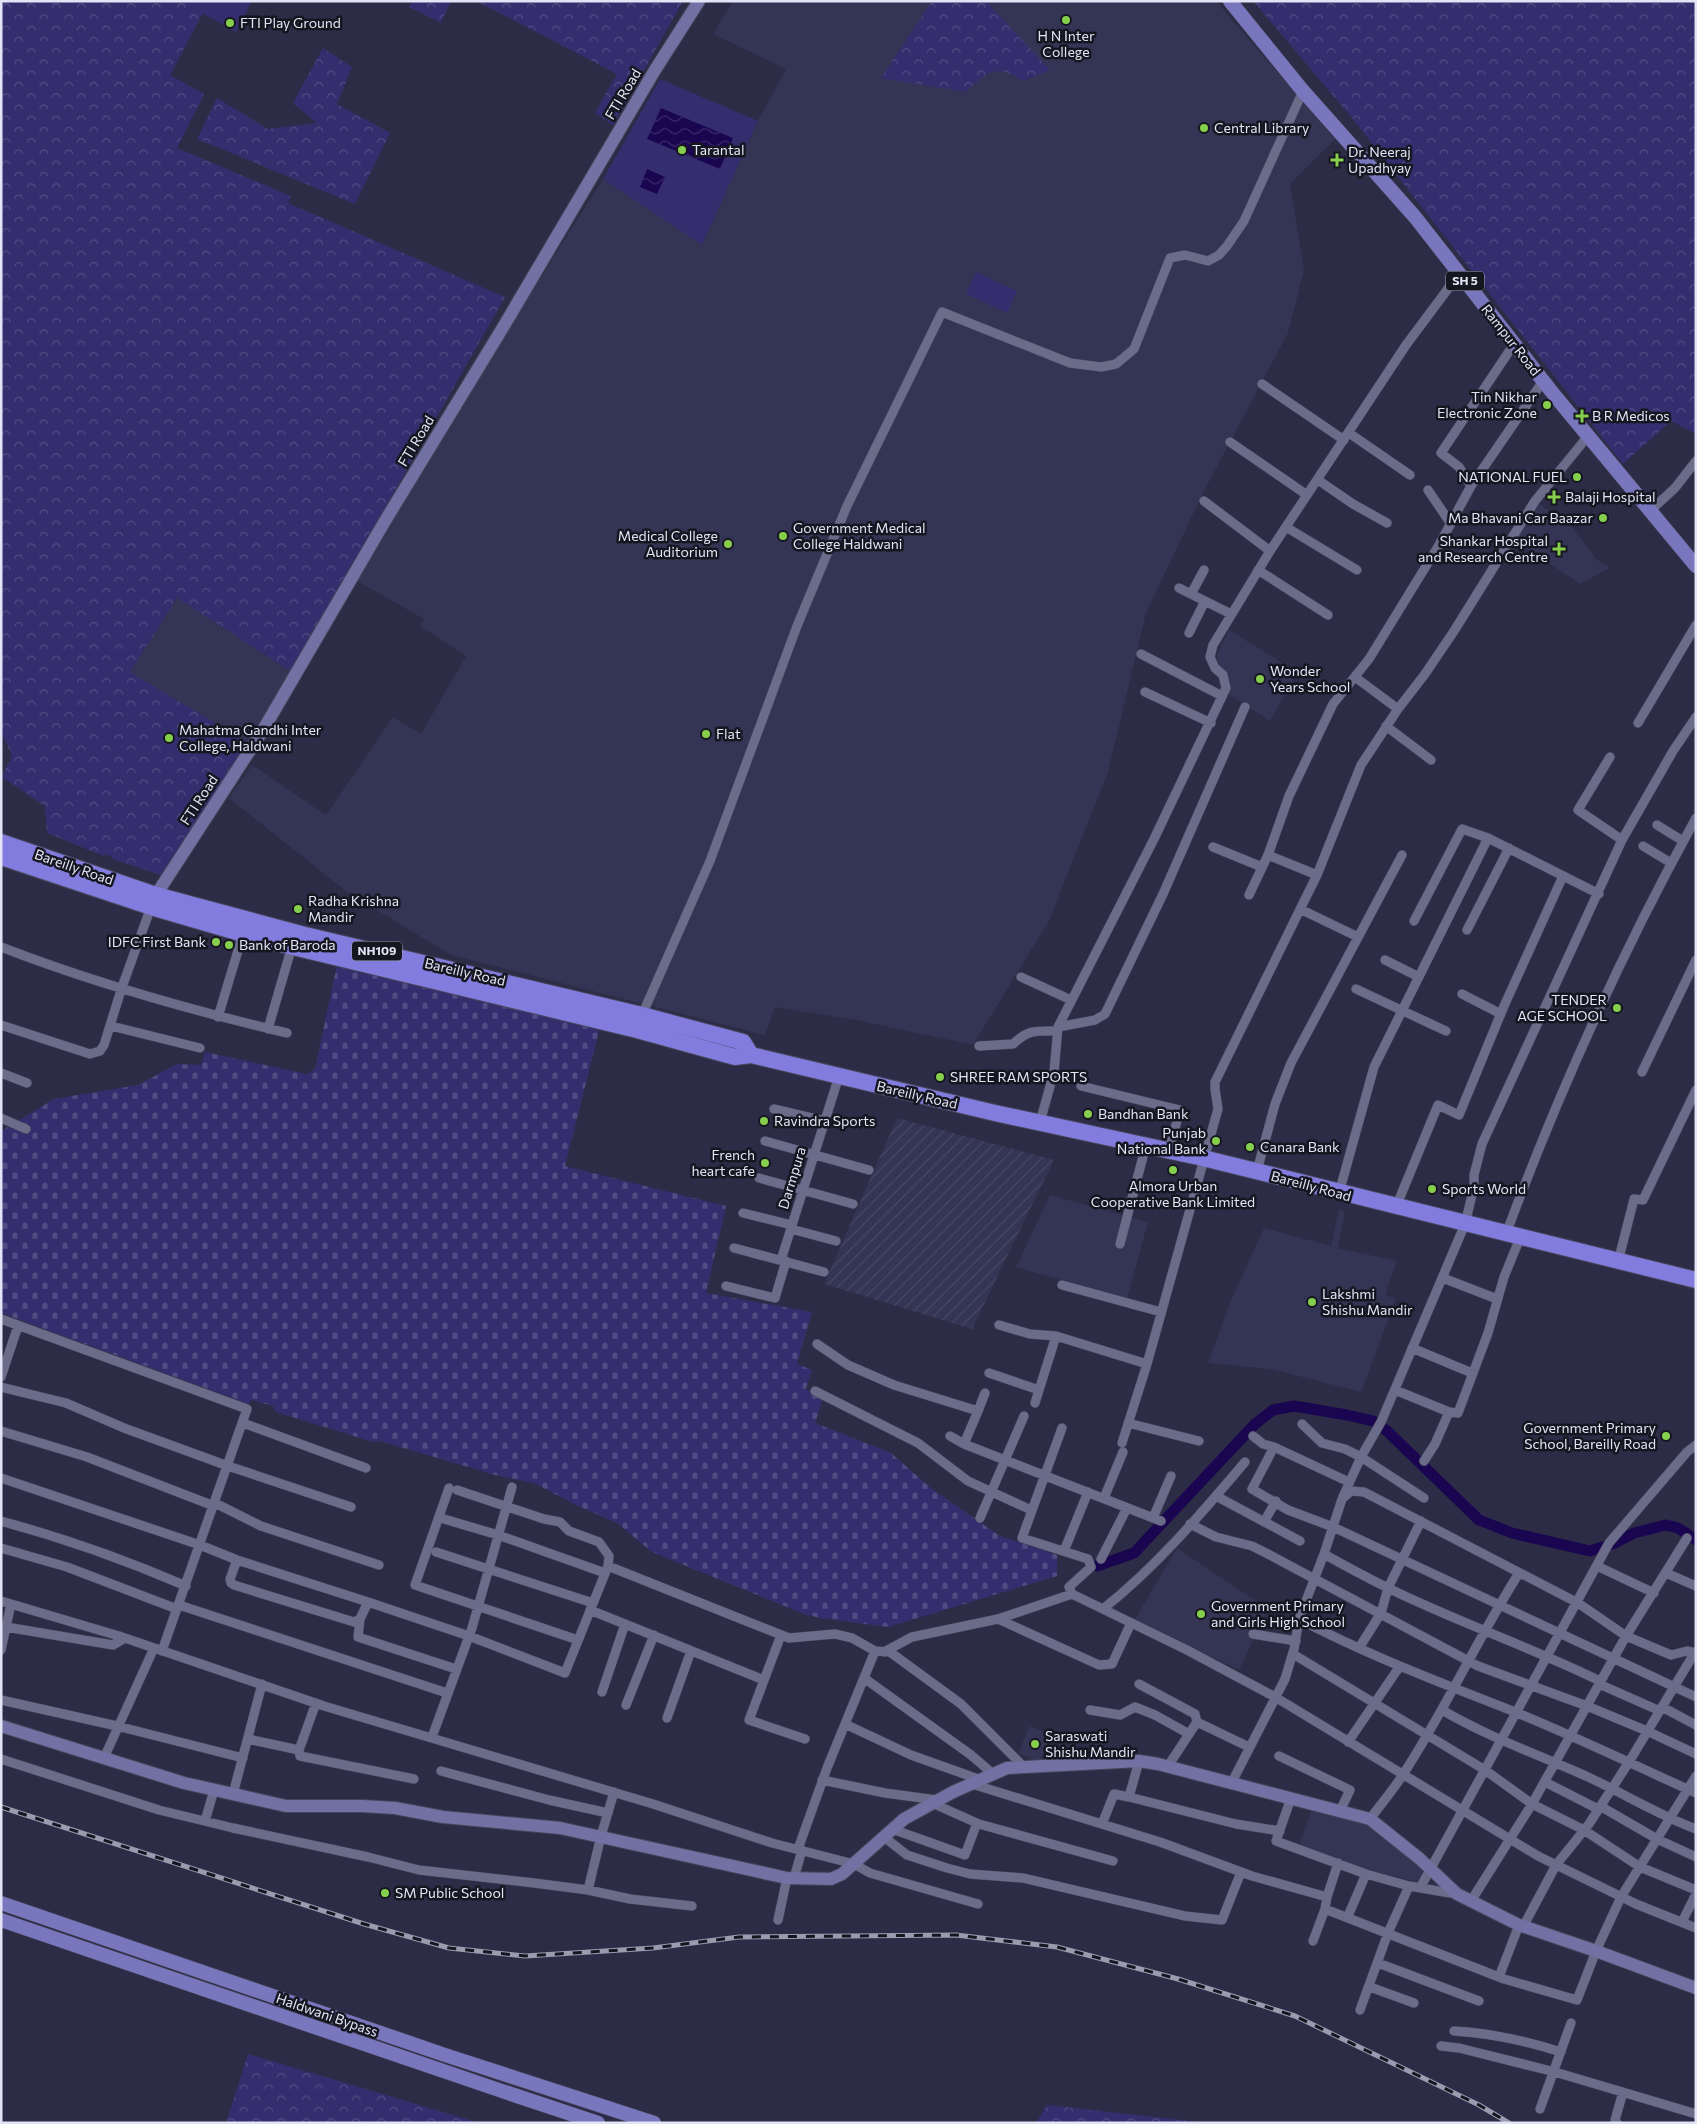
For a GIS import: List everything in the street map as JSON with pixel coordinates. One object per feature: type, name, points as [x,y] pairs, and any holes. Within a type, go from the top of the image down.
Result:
[{"type":"highway","name":"Bareilly Road","points":[[1,842],[243,934],[640,1023],[743,1042],[751,1055],[1203,1158],[1696,1280]]},
{"type":"highway","name":"Bareilly Road","points":[[1,857],[154,901],[301,934],[640,1023]]},
{"type":"main road","name":"Rampur Road","points":[[1230,1],[1303,91],[1415,217],[1543,381],[1696,566]]},
{"type":"main road","name":"Haldwani Bypass","points":[[1,1903],[418,2046],[654,2123]]},
{"type":"main road","name":"Haldwani Bypass","points":[[1,1920],[502,2092],[598,2123]]},
{"type":"street","name":"FTI Road","points":[[154,901],[263,730],[385,521],[502,330],[655,70],[699,1]]},
{"type":"street","points":[[640,1023],[710,861],[796,626],[847,506],[942,312],[1070,363],[1101,367],[1116,364],[1134,349],[1170,258],[1185,255],[1208,260],[1219,255],[1233,238],[1244,221],[1303,91]]},
{"type":"street","points":[[1040,1122],[1054,1072],[1057,1029],[1154,839],[1211,723],[1226,688],[1223,675],[1215,668],[1210,657],[1213,644],[1270,551],[1406,345],[1460,274]]},
{"type":"street","points":[[1471,486],[1459,467],[1441,453],[1514,344]]},
{"type":"street","points":[[1249,895],[1268,854],[1289,796],[1333,704],[1369,659],[1451,524],[1471,486],[1543,381]]},
{"type":"street","points":[[1262,384],[1410,475]]},
{"type":"street","points":[[1104,1498],[1122,1448],[1147,1364],[1219,1105],[1214,1089],[1216,1082],[1317,875],[1355,777],[1386,726],[1454,631],[1536,501],[1588,436]]},
{"type":"street","points":[[1230,442],[1307,496]]},
{"type":"street","points":[[1650,511],[1675,488],[1696,461]]},
{"type":"street","points":[[1318,480],[1353,504],[1387,523]]},
{"type":"street","points":[[1428,490],[1451,524]]},
{"type":"street","points":[[1204,501],[1270,551]]},
{"type":"street","points":[[1286,527],[1357,570]]},
{"type":"street","points":[[1191,594],[1204,570]]},
{"type":"street","points":[[1258,570],[1328,615]]},
{"type":"street","points":[[1179,588],[1231,614]]},
{"type":"street","points":[[1189,633],[1205,601]]},
{"type":"street","points":[[1638,723],[1696,624]]},
{"type":"street","points":[[1141,654],[1222,696]]},
{"type":"street","points":[[1355,677],[1398,709]]},
{"type":"street","points":[[1145,692],[1211,723]]},
{"type":"street","points":[[979,1046],[1013,1044],[1024,1034],[1096,1020],[1105,1014],[1163,894],[1245,707]]},
{"type":"street","points":[[1232,1782],[1285,1679],[1293,1654],[1299,1619],[1324,1554],[1342,1499],[1349,1482],[1380,1425],[1465,1224],[1482,1144],[1599,894],[1622,840],[1673,752],[1696,717]]},
{"type":"street","points":[[1386,726],[1431,760]]},
{"type":"street","points":[[1610,757],[1578,810],[1622,840]]},
{"type":"street","points":[[1395,1390],[1449,1412],[1458,1413],[1488,1333],[1536,1154],[1575,1062],[1616,973],[1671,863],[1696,818]]},
{"type":"street","points":[[1657,825],[1683,841]]},
{"type":"street","points":[[1414,921],[1462,829],[1488,838],[1599,894]]},
{"type":"street","points":[[1339,1193],[1374,1067],[1488,838]]},
{"type":"street","points":[[1643,846],[1671,863]]},
{"type":"street","points":[[1213,847],[1262,867]]},
{"type":"street","points":[[1466,930],[1508,848]]},
{"type":"street","points":[[1268,854],[1317,875]]},
{"type":"street","points":[[1257,1171],[1275,1104],[1291,1063],[1402,855]]},
{"type":"street","points":[[1396,1207],[1438,1105],[1459,1115],[1501,1014],[1564,876]]},
{"type":"street","points":[[1,1025],[90,1054],[100,1051],[104,1046],[122,987],[154,901]]},
{"type":"street","points":[[1300,909],[1358,937]]},
{"type":"street","points":[[218,1017],[243,934]]},
{"type":"street","points":[[268,1028],[292,946]]},
{"type":"street","points":[[1,947],[66,972],[122,987],[218,1017],[286,1033]]},
{"type":"street","points":[[1385,960],[1419,977]]},
{"type":"street","points":[[1642,1072],[1696,960]]},
{"type":"street","points":[[1021,977],[1071,1000]]},
{"type":"street","points":[[1356,989],[1446,1031]]},
{"type":"street","points":[[1462,994],[1501,1014]]},
{"type":"street","points":[[111,1026],[200,1048]]},
{"type":"street","points":[[1,1074],[27,1083]]},
{"type":"street","name":"Darmpura","points":[[726,1286],[775,1298],[792,1227],[838,1076]]},
{"type":"street","points":[[1082,1086],[1180,1110],[1169,1150]]},
{"type":"street","points":[[1618,1262],[1634,1199],[1643,1200],[1696,1090]]},
{"type":"street","points":[[774,1109],[825,1120]]},
{"type":"street","points":[[1,1118],[26,1129]]},
{"type":"street","points":[[765,1141],[869,1170]]},
{"type":"street","points":[[1120,1244],[1146,1145]]},
{"type":"street","points":[[759,1178],[853,1204]]},
{"type":"street","points":[[743,1213],[836,1241]]},
{"type":"street","points":[[734,1248],[824,1272]]},
{"type":"street","points":[[1443,1278],[1497,1299]]},
{"type":"street","points":[[1062,1285],[1161,1312]]},
{"type":"street","points":[[1,1319],[247,1409],[178,1607],[158,1650],[118,1726],[104,1758]]},
{"type":"street","points":[[999,1325],[1030,1334],[1056,1336],[1147,1364]]},
{"type":"street","points":[[1,1377],[18,1326]]},
{"type":"street","points":[[1035,1403],[1056,1336]]},
{"type":"street","points":[[817,1344],[848,1365],[885,1382],[978,1411]]},
{"type":"street","points":[[1412,1348],[1472,1373]]},
{"type":"street","points":[[989,1373],[1039,1390]]},
{"type":"street","points":[[1,1386],[66,1403],[124,1428],[351,1508]]},
{"type":"street","points":[[815,1391],[918,1443],[968,1480],[1031,1510]]},
{"type":"street","points":[[964,1444],[985,1393]]},
{"type":"street","points":[[1424,1461],[1435,1444],[1449,1412]]},
{"type":"street","points":[[980,1518],[1024,1416]]},
{"type":"street","points":[[242,1423],[366,1468]]},
{"type":"street","points":[[1128,1423],[1199,1442]]},
{"type":"street","points":[[1302,1424],[1322,1442],[1345,1449],[1362,1457],[1424,1498]]},
{"type":"street","points":[[1062,1428],[1022,1538],[1088,1559],[1090,1567],[1069,1587],[1072,1594],[1275,1696],[1509,1839],[1556,1865],[1621,1897],[1696,1928]]},
{"type":"street","points":[[1,1431],[87,1457],[214,1505],[261,1526],[379,1566]]},
{"type":"street","points":[[950,1436],[964,1444],[1157,1520],[1171,1476]]},
{"type":"street","points":[[1253,1436],[1263,1444],[1274,1447],[1349,1482]]},
{"type":"street","points":[[1420,1888],[1547,1655],[1578,1603],[1608,1545],[1687,1452],[1696,1444]]},
{"type":"street","points":[[1274,1447],[1252,1489],[1276,1501],[1288,1510],[1333,1527],[1696,1697]]},
{"type":"street","points":[[1687,1452],[1696,1456]]},
{"type":"street","points":[[1103,1609],[1132,1586],[1245,1462]]},
{"type":"street","points":[[1,1478],[200,1545],[237,1560],[469,1636],[565,1672],[607,1569],[609,1556],[599,1542],[570,1531],[560,1522],[544,1519],[453,1489],[415,1585],[578,1640]]},
{"type":"street","points":[[432,1737],[469,1636],[512,1487]]},
{"type":"street","points":[[1342,1499],[1351,1491],[1364,1492],[1578,1603],[1626,1636],[1670,1655],[1687,1651],[1695,1652],[1629,1762],[1584,1830],[1556,1865],[1521,1926],[1499,1977]]},
{"type":"street","points":[[1064,1551],[1088,1492]]},
{"type":"street","points":[[1216,1496],[1300,1541]]},
{"type":"street","points":[[1264,1522],[1276,1501]]},
{"type":"street","points":[[1101,1559],[1127,1508]]},
{"type":"street","points":[[444,1518],[607,1569],[789,1638],[835,1634],[852,1638],[880,1651],[890,1652],[961,1704],[1024,1767]]},
{"type":"street","points":[[1359,1648],[1381,1613],[1388,1588],[1421,1521]]},
{"type":"street","points":[[1,1522],[45,1533],[146,1569],[186,1586]]},
{"type":"street","points":[[1190,1524],[1216,1537],[1259,1550],[1381,1613],[1469,1662],[1587,1706],[1648,1731],[1696,1754]]},
{"type":"street","points":[[1471,1901],[1532,1804],[1613,1658],[1687,1538]]},
{"type":"street","points":[[1,1548],[66,1567],[178,1607],[448,1693]]},
{"type":"street","points":[[436,1552],[592,1607],[625,1624],[764,1680]]},
{"type":"street","points":[[1324,1554],[1388,1588],[1485,1631],[1547,1655],[1599,1683],[1696,1725]]},
{"type":"street","points":[[237,1560],[230,1579],[234,1585],[354,1622],[360,1619]]},
{"type":"street","points":[[1598,1566],[1654,1593]]},
{"type":"street","points":[[1370,1819],[1403,1775],[1427,1736],[1499,1605],[1519,1573]]},
{"type":"street","points":[[1666,1573],[1696,1586]]},
{"type":"street","points":[[778,1920],[822,1780],[864,1678],[880,1651],[912,1636],[998,1619],[1072,1594]]},
{"type":"street","points":[[1,1601],[125,1638],[316,1703],[614,1792],[772,1843],[854,1864],[878,1875],[978,1904]]},
{"type":"street","points":[[368,1602],[360,1619],[358,1637],[456,1669]]},
{"type":"street","points":[[1,1650],[11,1604]]},
{"type":"street","points":[[998,1619],[1100,1664],[1112,1664],[1132,1623]]},
{"type":"street","points":[[1299,1619],[1400,1666],[1571,1736],[1692,1791]]},
{"type":"street","points":[[602,1692],[625,1624]]},
{"type":"street","points":[[4,1631],[113,1644],[125,1638]]},
{"type":"street","points":[[1253,1634],[1296,1641]]},
{"type":"street","points":[[781,1635],[749,1720],[805,1738]]},
{"type":"street","points":[[626,1705],[654,1636]]},
{"type":"street","points":[[667,1718],[691,1651]]},
{"type":"street","points":[[1293,1654],[1485,1770],[1532,1804],[1584,1830],[1640,1867],[1696,1890]]},
{"type":"street","points":[[1348,1742],[1400,1666]]},
{"type":"street","points":[[864,1678],[971,1755],[993,1774]]},
{"type":"street","points":[[233,1794],[262,1684]]},
{"type":"street","points":[[1139,1684],[1195,1714],[1197,1722],[1168,1766]]},
{"type":"street","points":[[1,1700],[118,1726],[243,1758]]},
{"type":"street","points":[[316,1703],[299,1750],[301,1757],[414,1779]]},
{"type":"street","points":[[1090,1710],[1120,1715],[1135,1707],[1156,1715],[1189,1734]]},
{"type":"street","points":[[1442,1710],[1474,1728],[1556,1762],[1612,1788],[1669,1819],[1696,1829]]},
{"type":"street","points":[[1197,1722],[1249,1747]]},
{"type":"street","points":[[845,1724],[911,1755],[976,1782],[1160,1842],[1241,1872],[1327,1897]]},
{"type":"street","points":[[1,1726],[184,1783],[286,1806],[395,1808],[443,1817],[560,1828],[791,1878],[831,1879],[842,1874],[904,1819],[935,1802],[1008,1768],[1139,1761],[1168,1766],[1232,1782],[1370,1819],[1430,1868],[1457,1894]]},
{"type":"street","points":[[248,1739],[299,1750]]},
{"type":"street","points":[[1279,1756],[1350,1790],[1340,1811]]},
{"type":"street","points":[[1,1759],[160,1810],[419,1870],[588,1890],[630,1899],[692,1906]]},
{"type":"street","points":[[1129,1797],[1139,1761]]},
{"type":"street","points":[[441,1771],[549,1800],[608,1813]]},
{"type":"street","points":[[1325,1908],[1499,1977],[1577,2000],[1596,1951],[1621,1897],[1669,1819],[1692,1791],[1696,1776]]},
{"type":"street","points":[[822,1780],[935,1802],[977,1823],[1113,1861]]},
{"type":"street","points":[[1545,1782],[1599,1807],[1657,1839],[1696,1857]]},
{"type":"street","points":[[205,1821],[214,1790]]},
{"type":"street","points":[[588,1890],[614,1792]]},
{"type":"street","points":[[1102,1824],[1114,1794],[1236,1824],[1280,1831]]},
{"type":"street","points":[[1291,1798],[1276,1841],[1366,1874],[1409,1886],[1457,1894],[1521,1926],[1696,1988]]},
{"type":"street","points":[[888,1833],[965,1855],[977,1823]]},
{"type":"street","points":[[888,1833],[907,1855],[962,1872],[1023,1878],[1185,1916],[1222,1920],[1241,1872]]},
{"type":"street","points":[[1313,1941],[1338,1863]]},
{"type":"street","points":[[1348,1916],[1366,1874]]},
{"type":"street","points":[[1360,2010],[1370,1987],[1388,1933],[1409,1886]]},
{"type":"street","points":[[1682,1922],[1696,1894]]},
{"type":"street","points":[[1378,1963],[1479,2001]]},
{"type":"street","points":[[1370,1987],[1414,2003]]},
{"type":"street","points":[[1540,2109],[1555,2072],[1571,2023]]},
{"type":"street","points":[[1454,2031],[1481,2032],[1562,2052]]},
{"type":"street","points":[[1440,2046],[1458,2048],[1555,2072],[1696,2114]]},
{"type":"street","points":[[1617,2123],[1615,2120],[1621,2105],[1623,2092]]},
{"type":"shaded area","name":"Government Medical College Haldwani","points":[[733,1],[1216,1],[1335,139],[1290,184],[1304,270],[1288,333],[1204,491],[1146,613],[1108,772],[1049,921],[973,1045],[856,1020],[775,1007],[765,1035],[451,955],[347,892],[229,798],[252,765],[326,815],[393,717],[421,734],[466,656],[420,626],[424,619],[357,581],[519,312],[603,179],[703,243],[758,121],[786,69],[713,34]]},
{"type":"shaded area","name":"Shankar Hospital and Research Centre","points":[[1539,504],[1571,526],[1596,559],[1610,568],[1580,584],[1514,540]]},
{"type":"shaded area","name":"Mahatma Gandhi Inter College, Haldwani","points":[[177,597],[292,672],[255,735],[247,742],[170,866],[161,875],[112,859],[113,857],[105,854],[104,856],[47,833],[45,806]]},
{"type":"shaded area","name":"Wonder Years School","points":[[1229,630],[1297,672],[1270,721],[1228,694],[1231,686],[1219,665],[1217,654]]},
{"type":"shaded area","points":[[897,1118],[1054,1160],[972,1329],[824,1284]]},
{"type":"shaded area","points":[[1050,1195],[1148,1222],[1127,1299],[1016,1267]]},
{"type":"shaded area","name":"Lakshmi Shishu Mandir","points":[[1339,1210],[1345,1212],[1338,1248],[1397,1261],[1385,1295],[1396,1299],[1361,1392],[1271,1369],[1208,1363],[1229,1305],[1264,1228],[1331,1246]]},
{"type":"shaded area","name":"Government Primary and Girls High School","points":[[1177,1548],[1268,1609],[1239,1670],[1135,1619]]},
{"type":"shaded area","name":"Saraswati Shishu Mandir","points":[[1029,1726],[1052,1735],[1040,1762],[1019,1753]]},
{"type":"shaded area","points":[[1312,1809],[1367,1825],[1423,1870],[1417,1882],[1377,1872],[1299,1846]]},
{"type":"green space","points":[[1,1],[180,1],[203,13],[170,75],[204,94],[177,148],[291,196],[288,203],[505,297],[292,672],[177,598],[130,672],[247,742],[170,866],[161,875],[112,859],[113,857],[105,854],[104,856],[47,833],[45,806],[2,777],[12,755],[1,732]]},
{"type":"green space","name":"FTI Play Ground","points":[[180,1],[252,1],[236,32]]},
{"type":"green space","points":[[413,1],[451,1],[441,23],[409,7]]},
{"type":"green space","points":[[476,1],[683,1],[613,125],[595,113],[617,74]]},
{"type":"green space","points":[[932,1],[986,1],[1050,70],[1023,81],[1006,72],[992,72],[980,79],[966,92],[881,78]]},
{"type":"green space","points":[[1253,1],[1696,1],[1696,434],[1671,421],[1623,464],[1352,118]]},
{"type":"green space","points":[[323,48],[352,67],[337,104],[390,133],[355,204],[197,139],[217,98],[268,129],[317,123],[293,103]]},
{"type":"green space","name":"Tarantal","points":[[660,79],[758,121],[702,245],[603,179]]},
{"type":"green space","points":[[976,272],[1017,291],[1007,313],[966,294]]},
{"type":"green space","points":[[337,965],[600,1027],[565,1166],[726,1206],[706,1293],[812,1312],[797,1364],[812,1370],[806,1389],[823,1399],[815,1423],[891,1453],[932,1489],[1000,1536],[1057,1555],[1057,1576],[888,1627],[820,1618],[804,1614],[652,1552],[617,1523],[578,1506],[534,1483],[495,1475],[380,1441],[373,1442],[276,1412],[273,1406],[251,1400],[249,1404],[1,1313],[1,1131],[54,1099],[138,1085],[177,1064],[201,1065],[205,1052],[307,1074],[315,1069]]},
{"type":"green space","points":[[248,2054],[480,2123],[226,2123]]},
{"type":"green space","points":[[1047,2105],[1207,2123],[1036,2123]]},
{"type":"water","points":[[661,108],[733,138],[720,169],[647,139]]},
{"type":"water","points":[[647,169],[665,177],[657,194],[640,187]]},
{"type":"waterway","points":[[1097,1566],[1134,1553],[1255,1424],[1273,1410],[1294,1406],[1373,1421],[1387,1431],[1479,1520],[1512,1533],[1590,1551],[1615,1543],[1634,1533],[1666,1525],[1678,1528],[1696,1540]]},
{"type":"railway","points":[[1,1807],[364,1924],[449,1948],[525,1956],[653,1948],[739,1937],[956,1935],[1057,1947],[1178,1979],[1295,2016],[1479,2105],[1509,2123]]},
{"type":"place","name":"H N Inter College","points":[[1066,20]]},
{"type":"place","name":"FTI Play Ground","points":[[230,23]]},
{"type":"place","name":"Central Library","points":[[1204,128]]},
{"type":"place","name":"Tarantal","points":[[682,150]]},
{"type":"place","name":"Dr. Neeraj Upadhyay","points":[[1337,160]]},
{"type":"place","name":"Tin Nikhar Electronic Zone","points":[[1547,405]]},
{"type":"place","name":"B R Medicos","points":[[1582,416]]},
{"type":"place","name":"NATIONAL FUEL","points":[[1577,477]]},
{"type":"place","name":"Balaji Hospital","points":[[1554,497]]},
{"type":"place","name":"Ma Bhavani Car Baazar","points":[[1603,518]]},
{"type":"place","name":"Government Medical College Haldwani","points":[[783,536]]},
{"type":"place","name":"Medical College Auditorium","points":[[728,544]]},
{"type":"place","name":"Shankar Hospital and Research Centre","points":[[1559,549]]},
{"type":"place","name":"Wonder Years School","points":[[1260,679]]},
{"type":"place","name":"Flat","points":[[706,734]]},
{"type":"place","name":"Mahatma Gandhi Inter College, Haldwani","points":[[169,738]]},
{"type":"place","name":"Radha Krishna Mandir","points":[[298,909]]},
{"type":"place","name":"IDFC First Bank","points":[[216,942]]},
{"type":"place","name":"Bank of Baroda","points":[[229,945]]},
{"type":"place","name":"TENDER AGE SCHOOL","points":[[1617,1008]]},
{"type":"place","name":"SHREE RAM SPORTS","points":[[940,1077]]},
{"type":"place","name":"Bandhan Bank","points":[[1088,1114]]},
{"type":"place","name":"Ravindra Sports","points":[[764,1121]]},
{"type":"place","name":"Punjab National Bank","points":[[1216,1141]]},
{"type":"place","name":"Canara Bank","points":[[1250,1147]]},
{"type":"place","name":"French heart cafe","points":[[765,1163]]},
{"type":"place","name":"Almora Urban Cooperative Bank Limited","points":[[1173,1170]]},
{"type":"place","name":"Sports World","points":[[1432,1189]]},
{"type":"place","name":"Lakshmi Shishu Mandir","points":[[1312,1302]]},
{"type":"place","name":"Government Primary School, Bareilly Road","points":[[1666,1436]]},
{"type":"place","name":"Government Primary and Girls High School","points":[[1201,1614]]},
{"type":"place","name":"Saraswati Shishu Mandir","points":[[1035,1744]]},
{"type":"place","name":"SM Public School","points":[[385,1893]]}]
